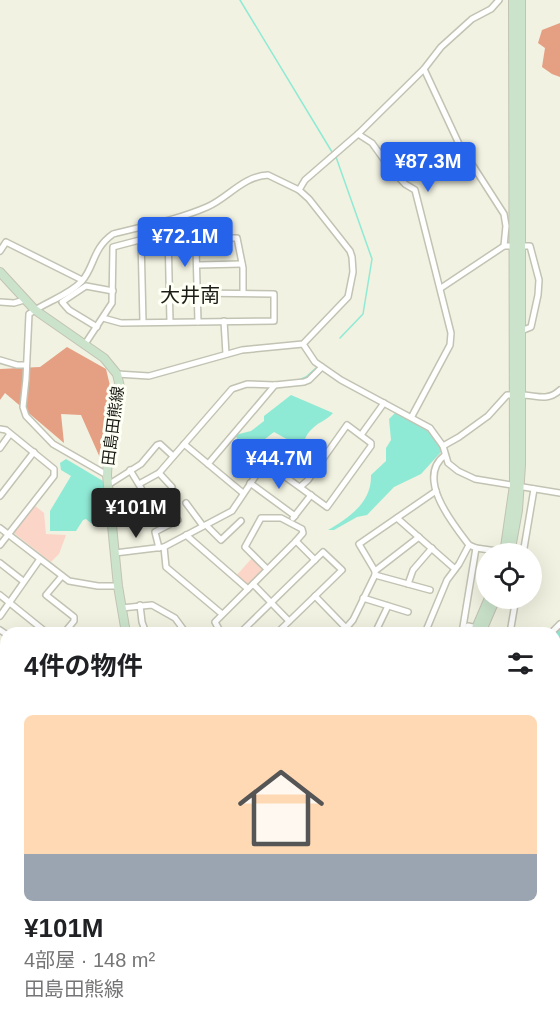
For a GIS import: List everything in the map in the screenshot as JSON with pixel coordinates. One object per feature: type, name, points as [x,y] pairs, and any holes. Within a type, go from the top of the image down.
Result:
[{"type":"street","points":[[299,190],[305,180],[358,134],[424,69],[449,40],[472,19],[490,9],[499,0]]},
{"type":"street","points":[[513,0],[521,331],[518,395]]},
{"type":"street","points":[[509,543],[517,485],[521,0]]},
{"type":"street","points":[[424,69],[459,144],[504,214],[506,226],[504,246]]},
{"type":"street","points":[[358,134],[372,143],[390,168],[405,184],[415,190],[451,333],[450,345],[412,417]]},
{"type":"street","points":[[107,475],[53,444],[28,420],[23,407],[29,314],[76,287],[101,244],[113,234],[210,206],[245,182],[268,175],[299,190],[309,199],[350,251],[353,272],[348,297],[303,344],[226,354],[149,376],[117,374]]},
{"type":"street","points":[[85,344],[112,303],[113,247],[189,227],[196,248],[198,322]]},
{"type":"street","points":[[168,232],[170,322]]},
{"type":"street","points":[[193,238],[237,238],[242,264],[243,292]]},
{"type":"street","points":[[141,239],[143,322]]},
{"type":"street","points":[[0,251],[6,242],[82,280]]},
{"type":"street","points":[[441,288],[504,246],[530,246],[539,280],[538,295],[531,327],[521,331]]},
{"type":"street","points":[[197,265],[242,264]]},
{"type":"street","name":"田島田熊線","points":[[0,272],[35,310],[104,358],[120,381],[119,397],[109,439],[107,475],[118,586],[125,627]]},
{"type":"street","points":[[97,327],[69,310],[62,302],[86,286],[113,291]]},
{"type":"street","points":[[103,318],[121,323],[274,321],[274,294],[197,293]]},
{"type":"street","points":[[0,302],[14,303],[24,300]]},
{"type":"street","points":[[224,321],[226,354]]},
{"type":"street","points":[[303,344],[315,362],[322,367],[430,428],[443,446],[448,463],[468,477],[560,493]]},
{"type":"street","points":[[0,360],[26,366]]},
{"type":"street","points":[[139,484],[159,473],[232,389],[247,384],[274,385],[309,380],[322,367]]},
{"type":"street","points":[[208,464],[274,385]]},
{"type":"street","points":[[443,446],[488,416],[507,395],[549,398],[560,390]]},
{"type":"street","points":[[361,435],[384,404]]},
{"type":"street","points":[[115,554],[162,547],[232,511],[265,462],[327,507],[371,443],[347,425],[308,480],[300,487]]},
{"type":"street","points":[[0,429],[10,434],[54,469],[54,476],[0,545]]},
{"type":"street","points":[[0,448],[10,434]]},
{"type":"street","points":[[108,485],[141,464],[157,445],[160,444],[173,456]]},
{"type":"street","points":[[184,444],[243,493]]},
{"type":"street","points":[[0,496],[34,452]]},
{"type":"street","points":[[445,456],[434,468],[436,491],[441,504],[469,545],[476,548],[465,627]]},
{"type":"street","points":[[127,505],[142,496],[144,491],[130,470]]},
{"type":"street","points":[[159,473],[172,487]]},
{"type":"street","points":[[250,483],[295,516]]},
{"type":"street","points":[[525,543],[534,489]]},
{"type":"street","points":[[430,590],[375,573],[359,544],[436,491]]},
{"type":"street","points":[[290,522],[311,495]]},
{"type":"street","points":[[186,503],[220,540],[241,520]]},
{"type":"street","points":[[218,627],[215,622],[296,541],[303,533],[302,529],[281,518],[261,518],[245,547],[267,569]]},
{"type":"street","points":[[397,518],[455,569]]},
{"type":"street","points":[[178,520],[154,532],[162,547],[166,567],[222,614]]},
{"type":"street","points":[[0,528],[69,581],[98,586],[118,586]]},
{"type":"street","points":[[186,535],[248,589]]},
{"type":"street","points":[[350,627],[375,573],[419,537]]},
{"type":"street","points":[[296,541],[315,560]]},
{"type":"street","points":[[427,627],[447,580],[469,545]]},
{"type":"street","points":[[408,584],[413,570],[432,548]]},
{"type":"street","points":[[246,627],[323,552],[342,570],[283,627]]},
{"type":"street","points":[[0,616],[40,559]]},
{"type":"street","points":[[0,563],[23,581]]},
{"type":"street","points":[[62,576],[46,595],[74,617],[69,627]]},
{"type":"street","points":[[253,584],[289,621]]},
{"type":"street","points":[[0,595],[40,627]]},
{"type":"street","points":[[315,596],[345,627]]},
{"type":"street","points":[[363,598],[408,612]]},
{"type":"street","points":[[122,608],[152,604],[175,618],[182,627]]},
{"type":"street","points":[[140,605],[144,627]]},
{"type":"street","points":[[378,627],[388,606]]},
{"type":"street","points":[[478,627],[485,609]]},
{"type":"street","points":[[479,627],[490,609]]},
{"type":"street","points":[[511,627],[514,609]]},
{"type":"shaded area","points":[[560,23],[560,77],[542,67],[545,48],[538,43],[542,30]]},
{"type":"shaded area","points":[[67,347],[106,369],[112,394],[101,460],[81,415],[61,414],[64,443],[5,393],[0,400],[0,369],[40,367]]},
{"type":"shaded area","points":[[34,505],[44,513],[46,534],[66,535],[59,554],[51,562],[14,533]]},
{"type":"shaded area","points":[[252,558],[263,571],[246,585],[236,576]]},
{"type":"water","points":[[291,395],[333,413],[315,426],[306,437],[301,469],[292,471],[295,455],[292,452],[292,442],[274,432],[256,446],[247,446],[243,455],[238,455],[234,445],[237,438],[235,435],[251,431],[264,421],[264,416]]},
{"type":"water","points":[[395,413],[417,423],[429,432],[441,452],[421,474],[394,487],[367,515],[357,517],[334,530],[328,530],[358,508],[368,493],[371,475],[386,461],[386,448],[391,440],[389,419]]},
{"type":"water","points":[[66,459],[103,481],[105,491],[98,496],[106,522],[93,525],[86,519],[76,531],[50,531],[50,511],[71,476],[61,470],[60,463]]},
{"type":"waterway","points":[[240,0],[332,152]]},
{"type":"waterway","points":[[336,157],[372,259],[363,314],[340,338]]},
{"type":"waterway","points":[[301,379],[316,368]]},
{"type":"district","name":"大井南","points":[[190,295]]}]
